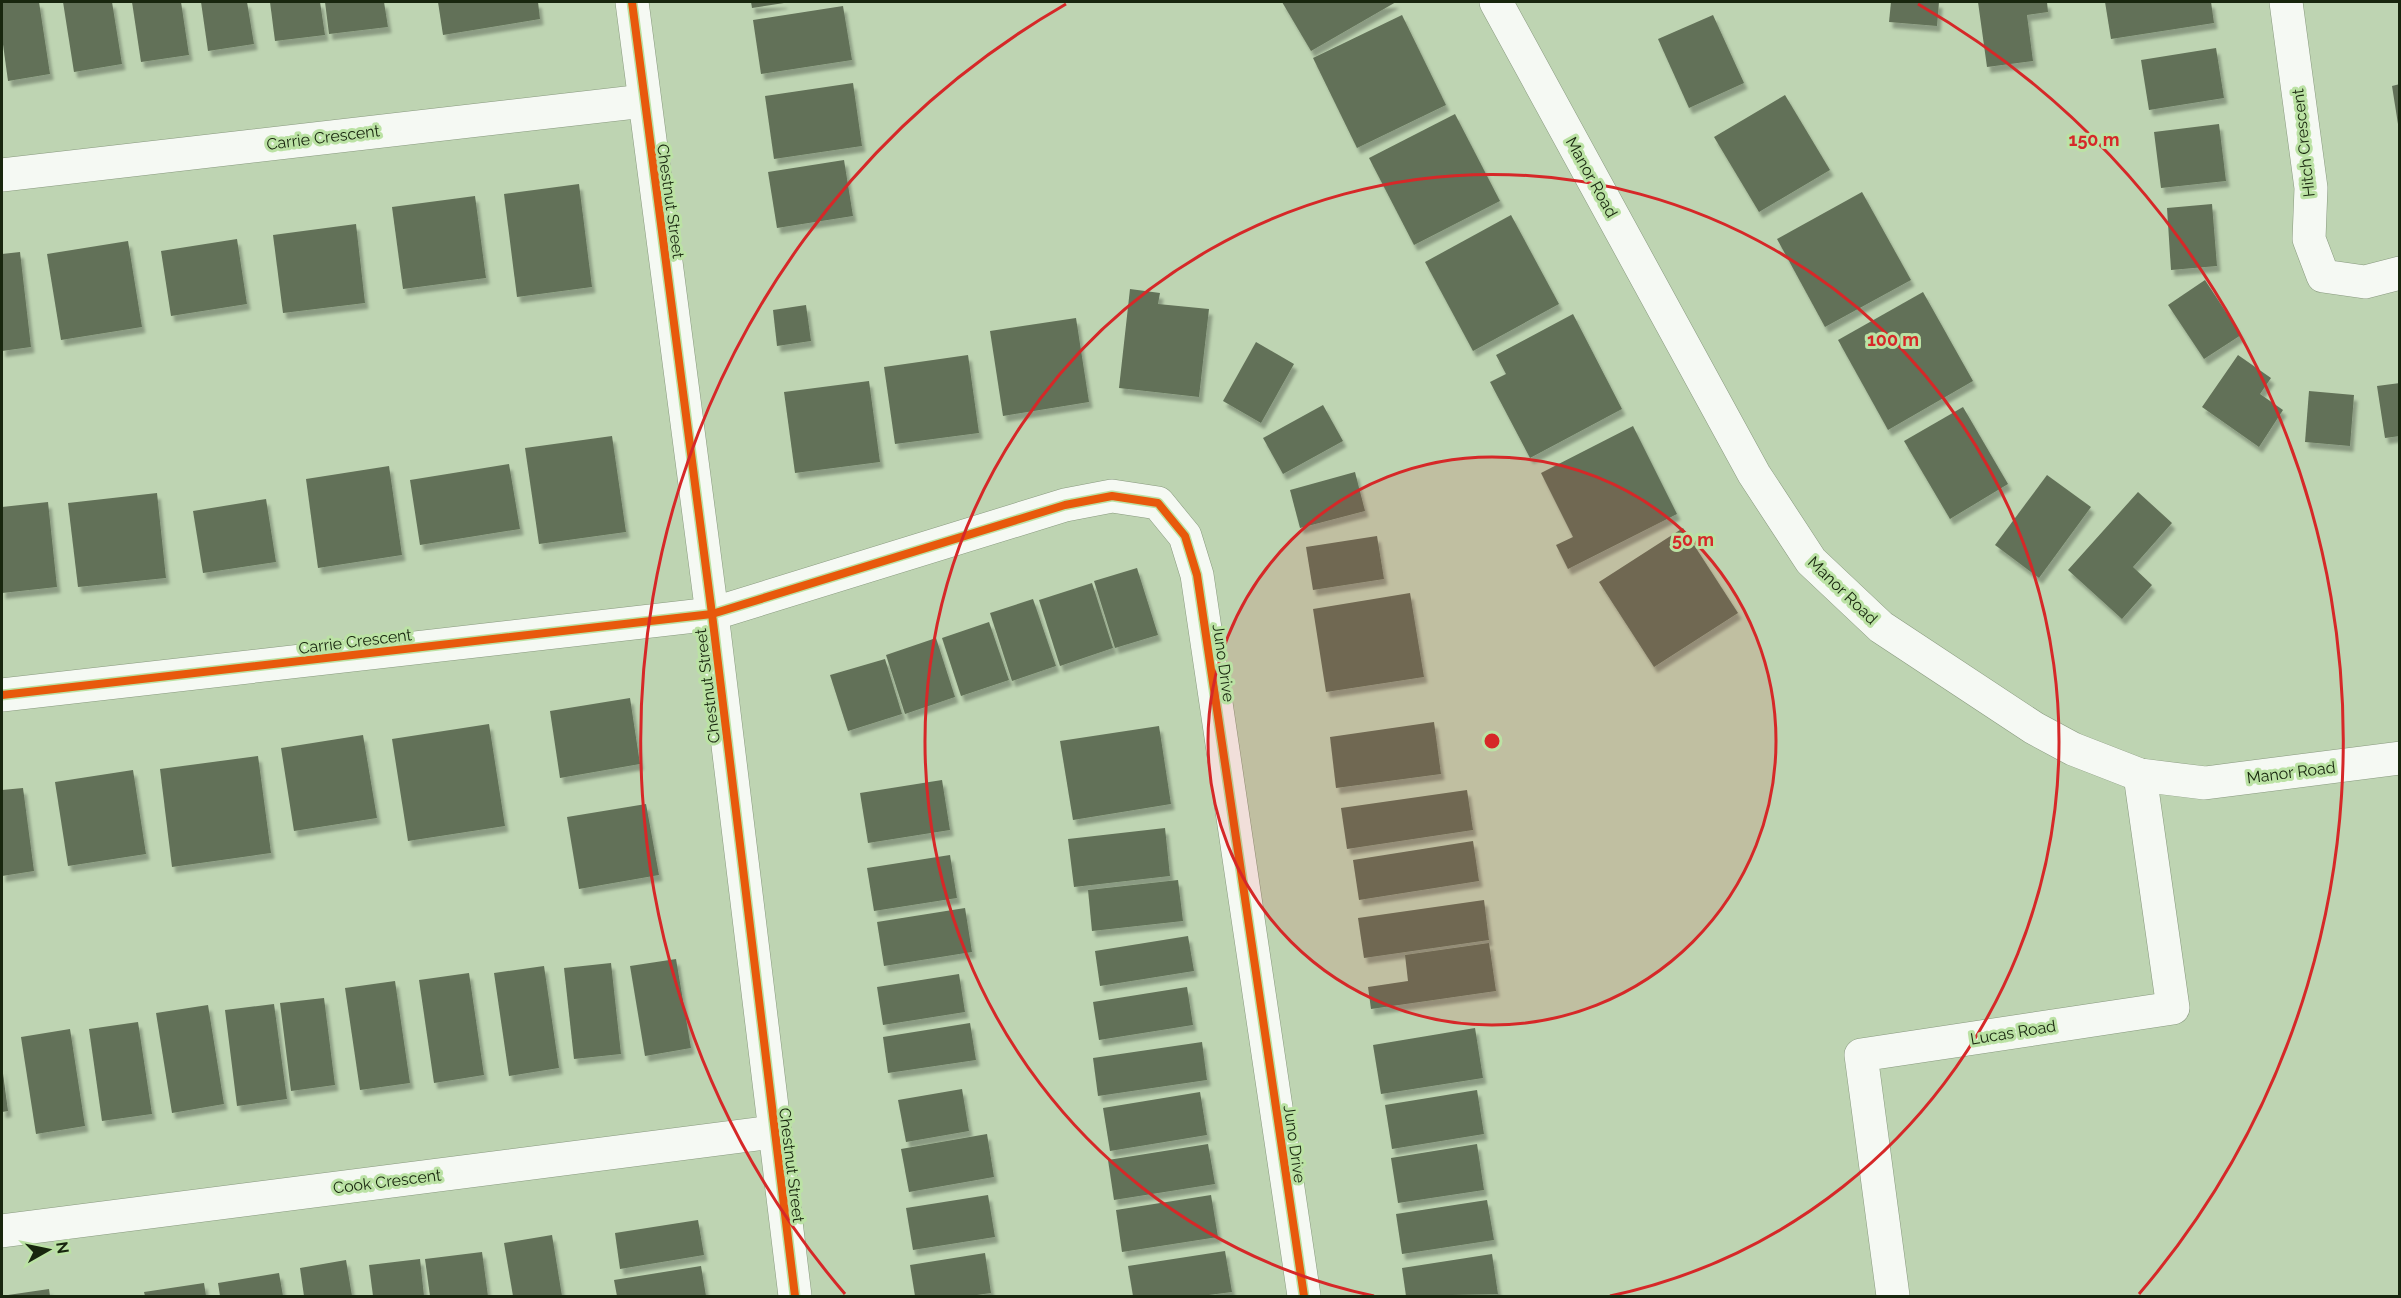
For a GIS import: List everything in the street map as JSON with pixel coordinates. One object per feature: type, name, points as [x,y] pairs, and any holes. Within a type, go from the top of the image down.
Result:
[{"type":"street","name":"Chestnut Street","points":[[632,2],[712,614],[773,1132],[795,1296]]},
{"type":"street","name":"Manor Road","points":[[1496,2],[1754,474],[1811,561],[1881,627],[2000,706],[2073,749],[2140,775],[2205,783],[2400,758]]},
{"type":"street","name":"Hitch Crescent","points":[[2286,2],[2311,188],[2308,239],[2323,276],[2365,282],[2400,273]]},
{"type":"street","name":"Carrie Crescent","points":[[2,175],[644,101]]},
{"type":"street","name":"Juno Drive","points":[[712,614],[1065,505],[1112,496],[1158,503],[1185,536],[1197,575],[1304,1296]]},
{"type":"street","name":"Carrie Crescent","points":[[2,695],[712,614]]},
{"type":"street","name":"Lucas Road","points":[[1893,1296],[1861,1055],[2173,1008],[2140,775]]},
{"type":"street","name":"Cook Crescent","points":[[2,1231],[773,1132]]},
{"type":"building","points":[[2,2],[39,2],[50,74],[8,81],[2,37]]},
{"type":"building","points":[[63,2],[112,2],[122,64],[74,72]]},
{"type":"building","points":[[132,2],[181,2],[189,55],[141,62]]},
{"type":"building","points":[[201,2],[247,2],[254,44],[208,51]]},
{"type":"building","points":[[270,2],[320,2],[325,35],[275,41]]},
{"type":"building","points":[[325,2],[384,2],[388,27],[329,34]]},
{"type":"building","points":[[438,2],[538,2],[540,19],[443,35]]},
{"type":"building","points":[[751,2],[784,2],[784,3],[752,8]]},
{"type":"building","points":[[1282,2],[1396,2],[1311,51]]},
{"type":"building","points":[[1891,2],[1939,2],[1937,26],[1889,22]]},
{"type":"building","points":[[1978,2],[2047,2],[2048,12],[2027,15],[2033,61],[1987,67]]},
{"type":"building","points":[[2105,2],[2211,2],[2214,23],[2111,39]]},
{"type":"building","points":[[843,6],[852,60],[761,74],[753,20]]},
{"type":"building","points":[[1402,15],[1446,105],[1357,148],[1313,58]]},
{"type":"building","points":[[1713,15],[1744,83],[1689,108],[1658,39]]},
{"type":"building","points":[[2216,48],[2224,98],[2149,110],[2141,60]]},
{"type":"building","points":[[853,83],[862,146],[774,159],[765,96]]},
{"type":"building","points":[[2400,84],[2400,124],[2398,124],[2392,86]]},
{"type":"building","points":[[1785,95],[1830,170],[1759,212],[1714,137]]},
{"type":"building","points":[[1455,114],[1500,201],[1414,245],[1369,158]]},
{"type":"building","points":[[2219,124],[2226,181],[2161,188],[2154,132]]},
{"type":"building","points":[[844,160],[853,216],[777,228],[768,172]]},
{"type":"building","points":[[579,184],[592,287],[517,297],[504,194]]},
{"type":"building","points":[[1862,192],[1911,280],[1825,327],[1777,239]]},
{"type":"building","points":[[475,196],[486,278],[403,289],[392,207]]},
{"type":"building","points":[[2212,204],[2217,266],[2171,270],[2167,208]]},
{"type":"building","points":[[1511,215],[1559,304],[1473,351],[1425,262]]},
{"type":"building","points":[[356,224],[365,303],[283,313],[273,235]]},
{"type":"building","points":[[237,239],[247,304],[171,316],[161,251]]},
{"type":"building","points":[[128,241],[142,327],[61,340],[47,254]]},
{"type":"building","points":[[20,252],[31,347],[2,351],[2,254]]},
{"type":"building","points":[[2205,280],[2241,335],[2204,359],[2168,305]]},
{"type":"building","points":[[1130,289],[1160,293],[1158,304],[1209,309],[1199,397],[1119,388]]},
{"type":"building","points":[[1923,292],[1973,381],[1888,430],[1838,340]]},
{"type":"building","points":[[806,305],[811,341],[777,346],[773,310]]},
{"type":"building","points":[[1573,314],[1622,409],[1530,458],[1490,382],[1506,374],[1496,355]]},
{"type":"building","points":[[1076,318],[1089,402],[1003,416],[990,331]]},
{"type":"building","points":[[1256,342],[1294,364],[1261,423],[1223,401]]},
{"type":"building","points":[[968,355],[979,433],[895,444],[884,367]]},
{"type":"building","points":[[2238,355],[2271,378],[2260,394],[2283,410],[2259,447],[2202,407]]},
{"type":"building","points":[[869,381],[880,462],[795,473],[784,392]]},
{"type":"building","points":[[2400,383],[2400,436],[2385,438],[2377,386]]},
{"type":"building","points":[[2309,391],[2354,395],[2350,446],[2305,442]]},
{"type":"building","points":[[1323,405],[1343,441],[1283,474],[1263,438]]},
{"type":"building","points":[[1963,407],[2008,484],[1950,519],[1904,441]]},
{"type":"building","points":[[1633,426],[1677,514],[1568,569],[1556,545],[1573,537],[1541,473]]},
{"type":"building","points":[[612,436],[626,532],[539,544],[525,448]]},
{"type":"building","points":[[509,464],[520,529],[420,545],[410,480]]},
{"type":"building","points":[[389,466],[402,555],[318,568],[306,479]]},
{"type":"building","points":[[1355,472],[1365,511],[1300,528],[1290,490]]},
{"type":"building","points":[[2047,475],[2091,507],[2039,578],[1995,545]]},
{"type":"building","points":[[2138,492],[2172,523],[2133,567],[2152,585],[2122,619],[2068,570]]},
{"type":"building","points":[[157,493],[166,578],[78,587],[68,503]]},
{"type":"building","points":[[266,499],[276,562],[203,573],[193,511]]},
{"type":"building","points":[[48,502],[57,587],[2,593],[2,507]]},
{"type":"building","points":[[1683,528],[1738,613],[1654,667],[1599,582]]},
{"type":"building","points":[[1377,536],[1384,579],[1313,590],[1306,547]]},
{"type":"building","points":[[1137,568],[1158,635],[1115,648],[1094,581]]},
{"type":"building","points":[[1092,583],[1113,648],[1060,666],[1039,600]]},
{"type":"building","points":[[1410,593],[1424,677],[1326,692],[1313,609]]},
{"type":"building","points":[[1033,599],[1056,666],[1012,681],[990,613]]},
{"type":"building","points":[[989,622],[1009,680],[961,696],[942,638]]},
{"type":"building","points":[[936,638],[955,697],[905,714],[886,655]]},
{"type":"building","points":[[885,659],[902,714],[848,731],[830,675]]},
{"type":"building","points":[[630,698],[640,764],[560,778],[550,711]]},
{"type":"building","points":[[1434,722],[1441,774],[1336,788],[1330,737]]},
{"type":"building","points":[[489,724],[505,826],[408,841],[392,739]]},
{"type":"building","points":[[1159,726],[1171,804],[1073,820],[1060,741]]},
{"type":"building","points":[[363,735],[377,818],[294,831],[281,748]]},
{"type":"building","points":[[258,756],[271,853],[172,867],[160,769]]},
{"type":"building","points":[[133,770],[146,854],[68,866],[55,782]]},
{"type":"building","points":[[942,780],[950,830],[868,843],[860,793]]},
{"type":"building","points":[[23,788],[34,871],[2,876],[2,790]]},
{"type":"building","points":[[1467,790],[1473,830],[1347,849],[1341,808]]},
{"type":"building","points":[[646,804],[659,875],[579,889],[567,817]]},
{"type":"building","points":[[1165,828],[1170,876],[1074,887],[1068,839]]},
{"type":"building","points":[[1473,841],[1479,881],[1359,900],[1353,860]]},
{"type":"building","points":[[950,855],[957,898],[874,911],[867,868]]},
{"type":"building","points":[[1178,880],[1183,921],[1092,931],[1088,890]]},
{"type":"building","points":[[1484,900],[1489,940],[1364,958],[1358,918]]},
{"type":"building","points":[[965,908],[972,952],[884,966],[877,922]]},
{"type":"building","points":[[1188,936],[1194,971],[1100,986],[1095,951]]},
{"type":"building","points":[[1489,943],[1496,991],[1371,1009],[1368,987],[1408,981],[1405,955]]},
{"type":"building","points":[[676,959],[691,1048],[645,1056],[630,966]]},
{"type":"building","points":[[611,963],[621,1054],[574,1059],[564,968]]},
{"type":"building","points":[[544,966],[559,1068],[509,1076],[494,973]]},
{"type":"building","points":[[469,973],[484,1075],[434,1083],[419,980]]},
{"type":"building","points":[[959,974],[965,1012],[883,1025],[877,987]]},
{"type":"building","points":[[395,981],[410,1083],[360,1090],[345,988]]},
{"type":"building","points":[[1187,987],[1193,1025],[1099,1040],[1093,1002]]},
{"type":"building","points":[[324,998],[335,1085],[291,1091],[280,1003]]},
{"type":"building","points":[[274,1004],[287,1099],[237,1106],[225,1010]]},
{"type":"building","points":[[208,1005],[224,1104],[172,1113],[156,1013]]},
{"type":"building","points":[[138,1022],[152,1114],[102,1121],[89,1029]]},
{"type":"building","points":[[970,1023],[976,1060],[888,1073],[883,1037]]},
{"type":"building","points":[[1475,1028],[1483,1078],[1381,1094],[1373,1045]]},
{"type":"building","points":[[70,1029],[85,1126],[36,1134],[21,1037]]},
{"type":"building","points":[[1202,1042],[1207,1080],[1098,1096],[1093,1058]]},
{"type":"building","points":[[2,1066],[8,1111],[2,1112]]},
{"type":"building","points":[[962,1089],[969,1131],[906,1142],[898,1100]]},
{"type":"building","points":[[1477,1090],[1484,1134],[1392,1149],[1385,1105]]},
{"type":"building","points":[[1200,1092],[1207,1135],[1110,1151],[1103,1108]]},
{"type":"building","points":[[987,1134],[994,1177],[909,1192],[901,1149]]},
{"type":"building","points":[[1208,1144],[1215,1184],[1114,1200],[1108,1160]]},
{"type":"building","points":[[1477,1144],[1484,1190],[1398,1203],[1391,1158]]},
{"type":"building","points":[[988,1195],[995,1237],[913,1250],[906,1208]]},
{"type":"building","points":[[1211,1195],[1218,1237],[1122,1252],[1116,1210]]},
{"type":"building","points":[[1487,1200],[1494,1240],[1402,1254],[1396,1214]]},
{"type":"building","points":[[698,1220],[704,1255],[620,1269],[615,1233]]},
{"type":"building","points":[[552,1235],[562,1296],[513,1296],[504,1243]]},
{"type":"building","points":[[1225,1251],[1232,1292],[1201,1296],[1133,1296],[1128,1266]]},
{"type":"building","points":[[482,1252],[488,1296],[430,1296],[425,1259]]},
{"type":"building","points":[[985,1253],[991,1293],[970,1296],[915,1296],[910,1265]]},
{"type":"building","points":[[1492,1254],[1498,1294],[1406,1296],[1402,1268]]},
{"type":"building","points":[[420,1259],[424,1296],[373,1296],[369,1265]]},
{"type":"building","points":[[346,1260],[352,1296],[304,1296],[300,1268]]},
{"type":"building","points":[[701,1266],[706,1296],[617,1296],[614,1280]]},
{"type":"building","points":[[279,1273],[283,1296],[220,1296],[218,1283]]},
{"type":"building","points":[[204,1283],[206,1296],[145,1296],[144,1292]]},
{"type":"building","points":[[49,1289],[50,1296],[8,1296],[8,1295]]},
{"type":"cycle path","points":[[632,2],[712,614],[795,1296]]},
{"type":"cycle path","points":[[2,695],[712,614],[1065,505],[1112,496],[1158,503],[1185,536],[1197,575],[1304,1296]]}]
